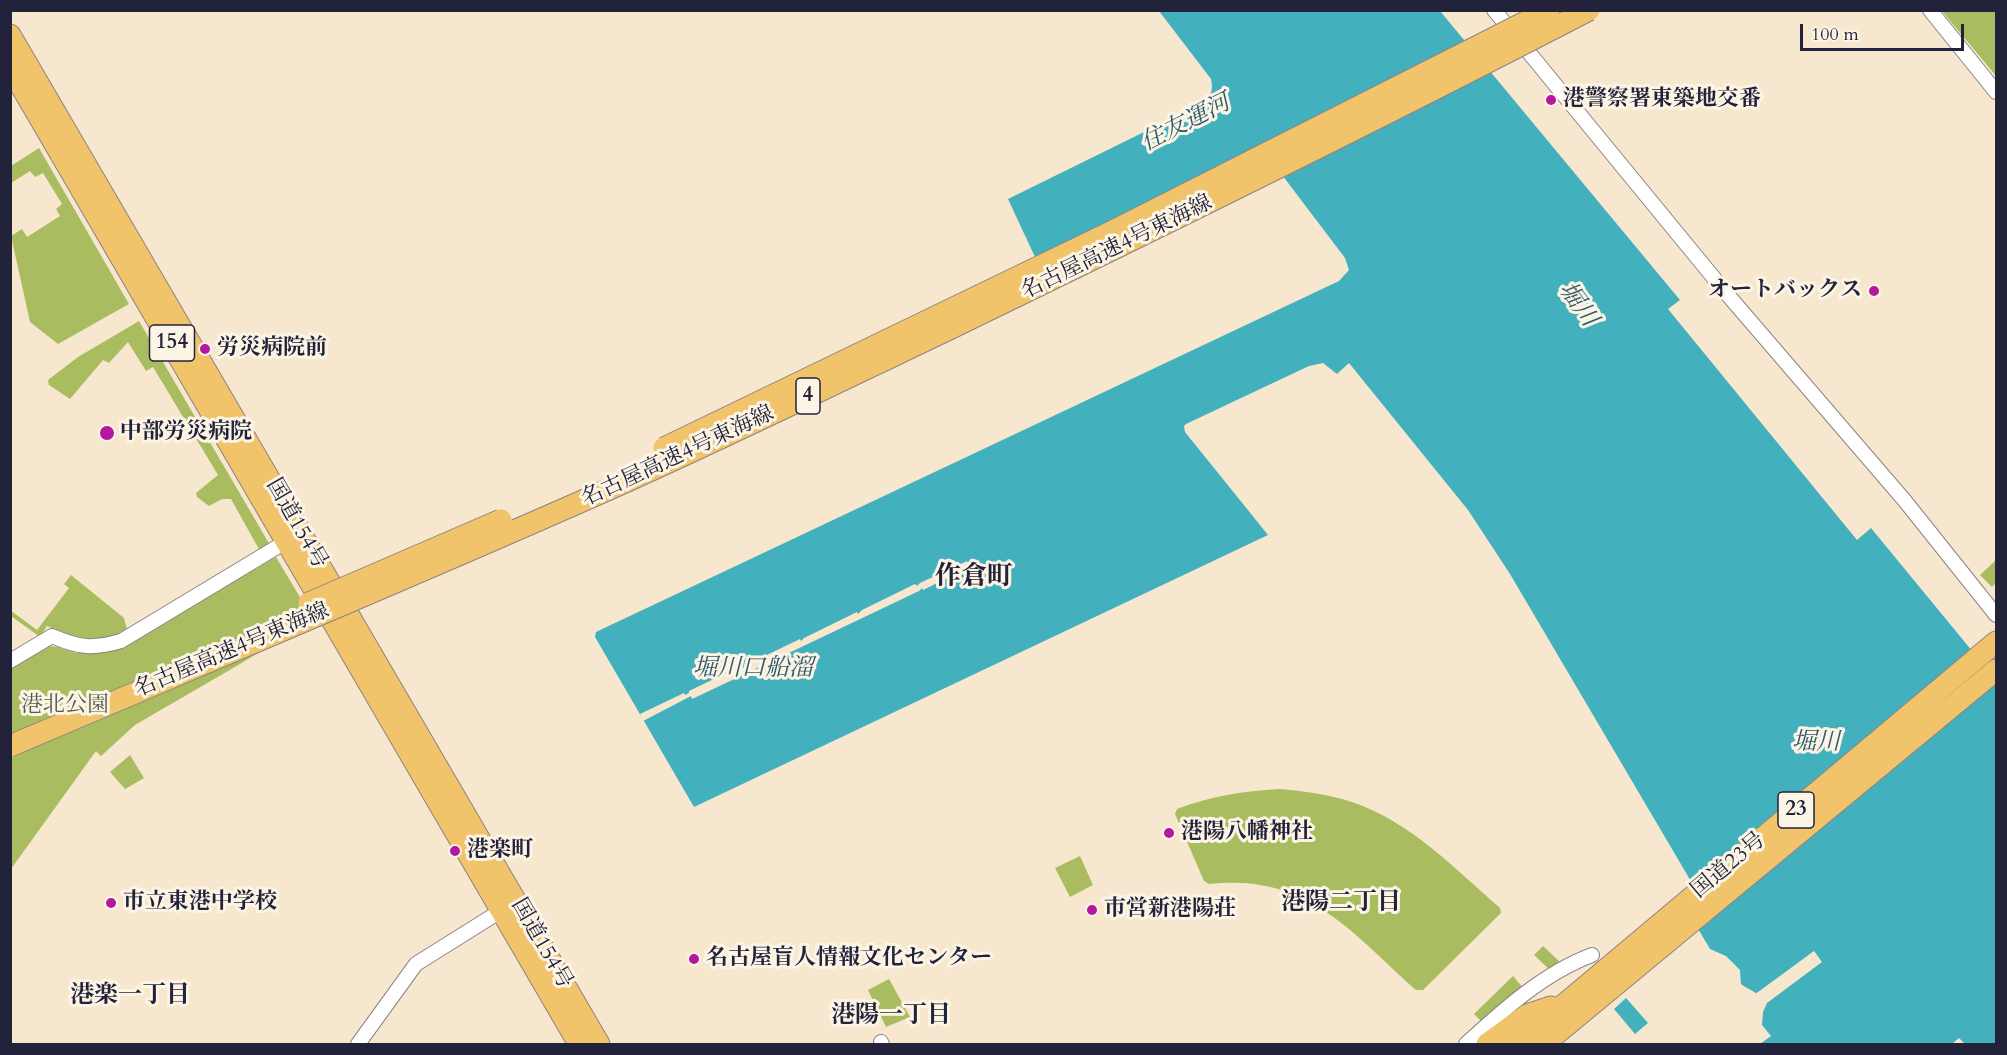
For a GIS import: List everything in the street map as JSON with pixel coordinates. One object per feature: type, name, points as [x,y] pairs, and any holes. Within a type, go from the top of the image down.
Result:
[{"type":"highway","name":"名古屋高速4号東海線","points":[[10,730],[612,473],[1115,230],[1549,10]]},
{"type":"highway","name":"名古屋高速4号東海線","points":[[10,746],[478,547],[762,419],[1409,104],[1589,10]]},
{"type":"highway","name":"国道154号","points":[[10,35],[339,616],[509,906],[599,1044]]},
{"type":"highway","name":"国道154号","points":[[10,67],[287,540],[339,616]]},
{"type":"highway","name":"国道23号","points":[[1517,1044],[1570,1011],[1996,642]]},
{"type":"highway","name":"国道23号","points":[[1601,984],[1996,670]]},
{"type":"highway","name":"国道154号","points":[[509,906],[579,1044]]},
{"type":"highway","name":"国道23号","points":[[1544,1044],[1570,1011]]},
{"type":"highway","name":"23","points":[[1487,1044],[1527,1016],[1570,1011]]},
{"type":"highway","name":"23","points":[[1553,1044],[1570,1011]]},
{"type":"street","points":[[1494,10],[1727,294],[1905,501],[1996,615]]},
{"type":"street","points":[[1930,10],[1996,92]]},
{"type":"street","points":[[339,616],[627,490],[754,430],[947,335],[1149,225]]},
{"type":"street","points":[[10,661],[52,636],[79,646],[100,647],[121,641],[287,540]]},
{"type":"street","points":[[358,1044],[416,964],[509,906]]},
{"type":"street","points":[[1466,1044],[1503,1010],[1573,963],[1592,955]]},
{"type":"green space","points":[[1942,11],[1996,11],[1996,76]]},
{"type":"green space","points":[[39,148],[129,304],[58,344],[30,322],[11,236],[22,229],[27,237],[60,216],[56,209],[62,204],[43,173],[35,177],[30,171],[11,183],[11,166]]},
{"type":"green space","points":[[139,321],[270,545],[260,551],[231,499],[222,499],[209,506],[197,497],[196,493],[218,475],[153,367],[146,371],[128,342],[109,363],[103,360],[70,399],[49,385],[48,380],[78,357]]},
{"type":"green space","name":"港北公園","points":[[276,557],[313,619],[135,725],[101,756],[96,751],[11,869],[11,668],[50,646],[76,653],[101,653],[115,650]]},
{"type":"green space","points":[[1996,560],[1996,583],[1992,587],[1980,575]]},
{"type":"green space","points":[[71,575],[124,618],[127,629],[106,638],[87,639],[77,638],[47,626],[40,637],[11,616],[10,610],[37,630],[69,588],[64,584]]},
{"type":"green space","points":[[130,755],[144,778],[125,789],[110,772]]},
{"type":"green space","points":[[1279,789],[1343,799],[1394,821],[1449,862],[1500,908],[1501,913],[1423,990],[1416,990],[1347,928],[1300,897],[1273,888],[1243,883],[1209,884],[1204,881],[1175,814],[1177,809],[1227,795]]},
{"type":"green space","points":[[1080,856],[1093,885],[1070,897],[1055,868]]},
{"type":"green space","points":[[1543,946],[1559,961],[1558,967],[1551,971],[1534,955]]},
{"type":"green space","points":[[1513,976],[1524,989],[1482,1022],[1474,1014]]},
{"type":"green space","points":[[889,979],[910,1017],[886,1027],[868,990]]},
{"type":"water","name":"堀川","points":[[1159,11],[1440,11],[1680,300],[1668,309],[1857,540],[1871,528],[1996,680],[1996,1044],[1965,1044],[1959,1038],[1952,1044],[1760,1044],[1771,1036],[1762,1025],[1763,1012],[1767,1003],[1741,984],[1740,970],[1726,956],[1710,949],[1678,895],[1692,883],[1510,574],[1468,510],[1349,363],[1337,374],[1323,363],[1309,366],[1184,426],[1185,432],[1268,535],[694,807],[595,637],[596,632],[1339,281],[1349,270],[1345,258],[1273,163],[1035,257],[1008,199],[1209,98],[1212,90],[1211,79]]},
{"type":"water","points":[[1626,998],[1648,1023],[1635,1034],[1614,1009]]},
{"type":"pier","points":[[967,561],[970,567],[749,672],[744,671],[745,674],[692,699],[691,696],[643,721],[640,714],[684,693],[685,695],[741,666],[743,668],[800,639],[801,641],[915,584],[917,586]]},
{"type":"pier","points":[[1814,951],[1822,962],[1767,1003],[1760,1003],[1754,995]]},
{"type":"place","name":"港警察署東築地交番","points":[[1551,100]]},
{"type":"place","name":"オートバックス","points":[[1874,291]]},
{"type":"place","name":"労災病院前","points":[[205,349]]},
{"type":"place","name":"中部労災病院","points":[[107,433]]},
{"type":"place","name":"港陽八幡神社","points":[[1169,833]]},
{"type":"place","name":"港楽町","points":[[455,851]]},
{"type":"place","name":"市立東港中学校","points":[[111,903]]},
{"type":"place","name":"市営新港陽荘","points":[[1092,910]]},
{"type":"place","name":"名古屋盲人情報文化センター","points":[[694,959]]},
{"type":"district","name":"作倉町","points":[[974,578]]},
{"type":"district","name":"港陽二丁目","points":[[1341,903]]},
{"type":"district","name":"港楽一丁目","points":[[130,996]]},
{"type":"district","name":"港陽一丁目","points":[[891,1016]]},
{"type":"water label","name":"住友運河","points":[[1186,124]]},
{"type":"water label","name":"堀川口船溜","points":[[753,669]]}]
